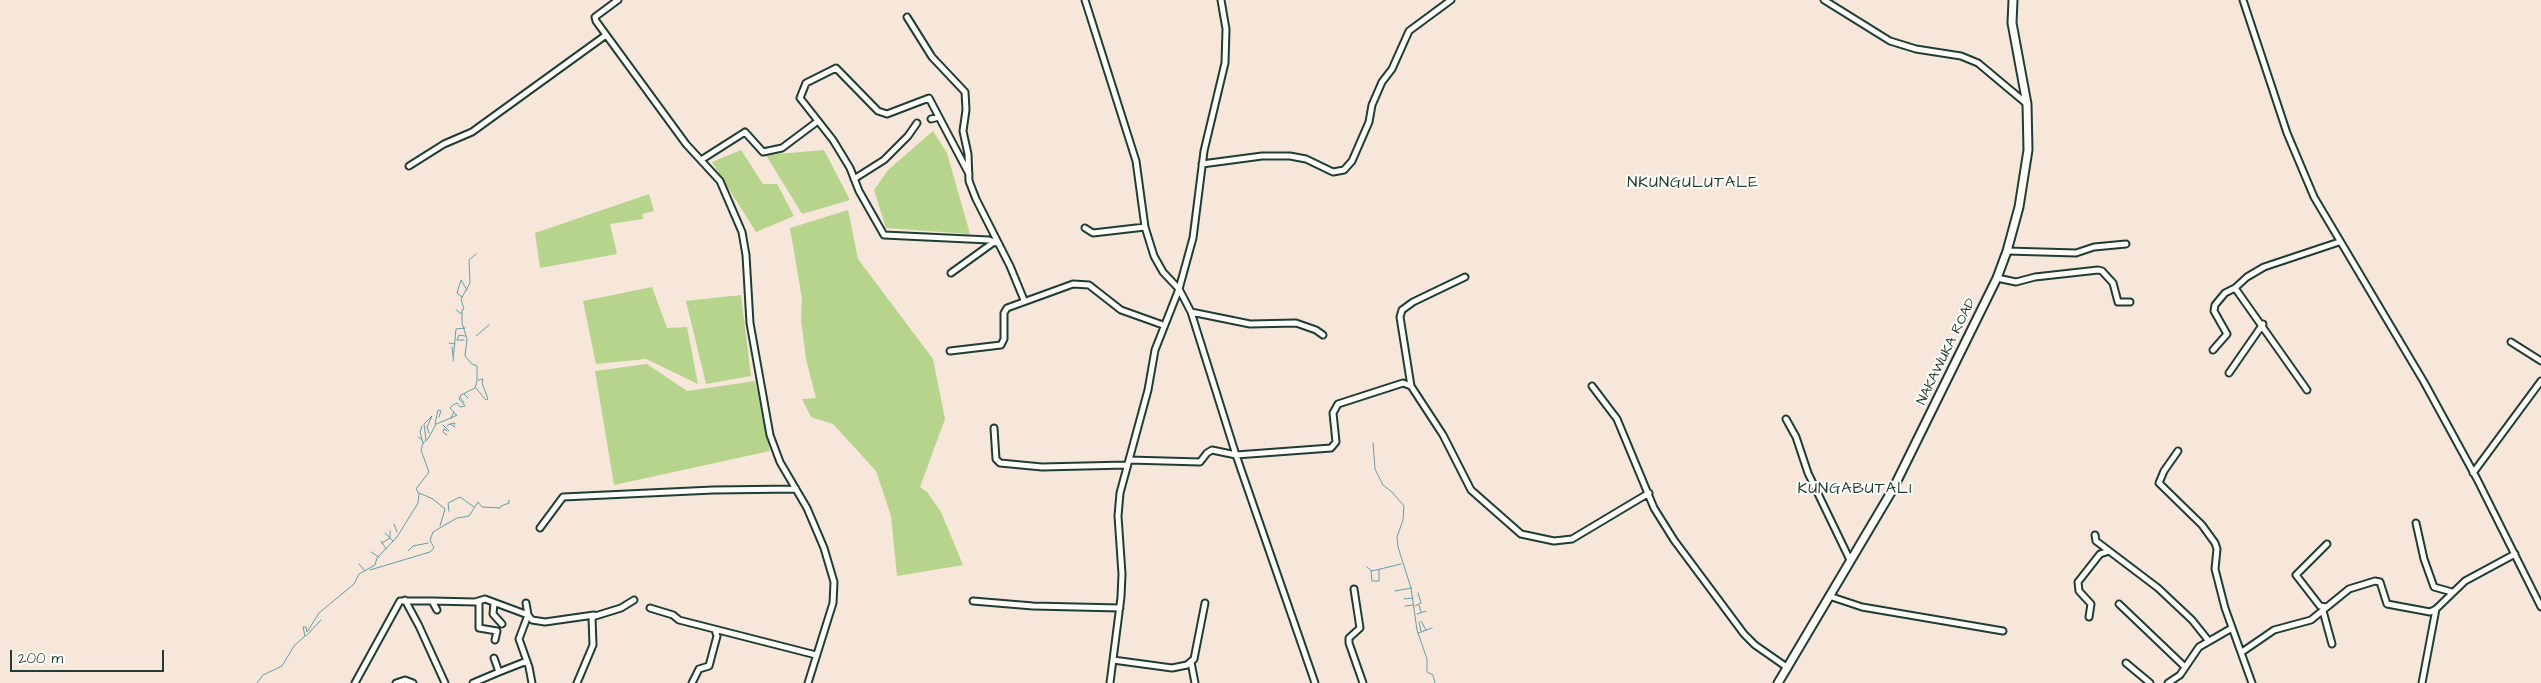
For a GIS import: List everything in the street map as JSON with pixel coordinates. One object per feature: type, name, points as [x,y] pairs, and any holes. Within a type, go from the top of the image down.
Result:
[{"type":"main road","name":"NAKAWUKA ROAD","points":[[1778,683],[1893,489],[1923,432],[1950,370],[1997,278],[2007,251],[2024,186],[2028,150],[2026,104],[2012,23],[2013,0]]},
{"type":"street","points":[[618,0],[595,17],[606,35],[680,136],[723,186],[742,232],[750,323],[767,420],[780,462],[796,489],[824,548],[835,587],[830,616],[808,683]]},
{"type":"street","points":[[1085,0],[1136,160],[1145,227],[1159,264],[1179,289],[1191,312],[1236,455],[1315,683]]},
{"type":"street","points":[[1110,683],[1120,608],[1122,574],[1118,506],[1148,390],[1155,350],[1163,325],[1179,289],[1193,238],[1202,164],[1225,63],[1226,29],[1221,0]]},
{"type":"street","points":[[1202,164],[1262,156],[1290,156],[1306,159],[1333,172],[1344,170],[1352,161],[1369,122],[1372,105],[1382,82],[1392,70],[1409,31],[1451,0]]},
{"type":"street","points":[[1824,0],[1890,40],[1916,49],[1961,56],[1978,63],[2026,104]]},
{"type":"street","points":[[2243,0],[2296,157],[2314,197],[2339,242],[2398,336],[2473,473],[2541,607]]},
{"type":"street","points":[[907,17],[932,57],[965,92],[966,110],[963,130],[968,154],[969,174]]},
{"type":"street","points":[[409,166],[444,144],[472,132],[606,35]]},
{"type":"street","points":[[996,243],[988,240],[884,235],[859,192],[833,140],[800,98],[806,83],[836,68],[878,111],[887,114],[929,98],[969,174],[976,199],[1024,300]]},
{"type":"street","points":[[931,118],[939,117]]},
{"type":"street","points":[[701,160],[745,132],[763,152],[782,148],[818,121]]},
{"type":"street","points":[[854,179],[884,160],[908,136],[917,123]]},
{"type":"street","points":[[1085,228],[1093,233],[1145,227]]},
{"type":"street","points":[[2213,350],[2227,334],[2214,311],[2215,305],[2225,293],[2264,267],[2339,242]]},
{"type":"street","points":[[951,273],[996,243]]},
{"type":"street","points":[[2007,251],[2076,253],[2094,247],[2126,244]]},
{"type":"street","points":[[1997,278],[2016,282],[2035,277],[2098,270],[2102,271],[2113,283],[2118,302],[2130,302]]},
{"type":"street","points":[[1465,277],[1413,302],[1402,310],[1400,317],[1411,386],[1443,435],[1471,490],[1521,534],[1554,541],[1572,539],[1649,493]]},
{"type":"street","points":[[950,351],[1001,344],[1004,339],[1005,310],[1024,300],[1073,284],[1089,285],[1121,310],[1163,325]]},
{"type":"street","points":[[2235,288],[2307,390]]},
{"type":"street","points":[[1191,312],[1250,324],[1296,323],[1316,330],[1323,335]]},
{"type":"street","points":[[2230,373],[2262,324]]},
{"type":"street","points":[[2511,342],[2541,361]]},
{"type":"street","points":[[2473,473],[2541,381]]},
{"type":"street","points":[[994,428],[996,459],[1000,463],[1042,467],[1128,462],[1200,462],[1206,453],[1212,450],[1236,455],[1331,448],[1336,442],[1333,413],[1338,404],[1403,383],[1411,386]]},
{"type":"street","points":[[1592,386],[1617,419],[1630,455],[1640,469],[1660,519],[1727,613],[1755,645],[1788,668]]},
{"type":"street","points":[[1786,418],[1796,436],[1808,473],[1850,560]]},
{"type":"street","points":[[2178,452],[2164,471],[2158,484],[2202,525],[2215,543],[2217,548],[2215,569],[2232,628],[2252,683]]},
{"type":"street","points":[[540,528],[563,497],[713,490],[796,489]]},
{"type":"street","points":[[2416,523],[2424,560],[2434,587],[2452,592]]},
{"type":"street","points":[[2095,535],[2096,541],[2158,588],[2192,620],[2208,640]]},
{"type":"street","points":[[2327,544],[2296,575],[2320,606],[2325,609],[2332,644]]},
{"type":"street","points":[[2089,616],[2091,604],[2079,591],[2078,582],[2100,554],[2110,552]]},
{"type":"street","points":[[2242,652],[2274,630],[2306,622],[2349,590],[2375,581],[2380,582],[2387,604],[2430,612],[2436,609],[2465,581],[2515,554]]},
{"type":"street","points":[[1354,589],[1360,628],[1349,638],[1349,643],[1363,683]]},
{"type":"street","points":[[1829,596],[1888,612],[2004,631]]},
{"type":"street","points":[[355,683],[400,601],[478,602],[485,599],[528,616],[532,620],[544,622],[594,615],[621,608],[634,600]]},
{"type":"street","points":[[404,600],[420,626],[444,683]]},
{"type":"street","points":[[432,601],[437,610]]},
{"type":"street","points":[[973,601],[1018,605],[1120,608]]},
{"type":"street","points":[[478,602],[479,628],[497,631],[495,640]]},
{"type":"street","points":[[494,603],[493,614],[502,624]]},
{"type":"street","points":[[526,603],[528,616],[519,639],[532,683]]},
{"type":"street","points":[[1195,683],[1191,662],[1195,652],[1205,603]]},
{"type":"street","points":[[2119,604],[2185,667]]},
{"type":"street","points":[[650,608],[673,615],[679,620],[816,655]]},
{"type":"street","points":[[2422,683],[2436,609]]},
{"type":"street","points":[[577,683],[593,645],[591,620],[594,615]]},
{"type":"street","points":[[2168,683],[2180,675],[2199,647],[2208,640],[2232,628]]},
{"type":"street","points":[[692,683],[698,669],[709,666],[717,636],[715,630]]},
{"type":"street","points":[[494,658],[499,672]]},
{"type":"street","points":[[1113,660],[1172,668],[1181,667],[1191,662]]},
{"type":"street","points":[[473,683],[527,661]]},
{"type":"street","points":[[2126,663],[2150,683]]},
{"type":"street","points":[[396,683],[404,680],[413,683]]},
{"type":"green space","points":[[933,131],[947,153],[970,234],[886,228],[874,190],[888,170]]},
{"type":"green space","points":[[741,150],[763,184],[777,184],[794,216],[756,232],[712,162]]},
{"type":"green space","points":[[824,150],[850,200],[802,214],[766,155]]},
{"type":"green space","points":[[649,194],[654,211],[642,214],[643,219],[610,224],[617,254],[540,268],[535,233]]},
{"type":"green space","points":[[848,210],[858,259],[933,359],[945,419],[920,487],[927,492],[941,512],[963,565],[897,576],[891,516],[876,471],[833,424],[811,417],[802,399],[816,398],[806,359],[801,320],[802,299],[790,228]]},
{"type":"green space","points":[[652,287],[667,328],[687,327],[698,384],[646,359],[596,364],[583,301]]},
{"type":"green space","points":[[741,295],[751,376],[706,384],[686,301]]},
{"type":"green space","points":[[647,364],[687,391],[755,381],[770,451],[614,485],[595,371]]},
{"type":"waterway","points":[[257,683],[263,675],[282,666],[294,646],[305,636],[303,627],[306,627],[307,632],[319,613],[354,584],[359,574],[375,565],[377,558],[397,537],[418,503],[419,494],[416,489],[429,472],[421,450],[423,443],[428,439],[436,424],[451,418],[454,412],[450,408],[453,405],[457,403],[460,407],[465,406],[459,399],[461,395],[475,388],[477,381],[477,366],[472,364],[465,356],[467,339],[462,323],[462,310],[464,309],[461,299],[470,283],[469,260],[476,254]]},
{"type":"waterway","points":[[462,297],[457,293],[461,280],[467,290]]},
{"type":"waterway","points":[[456,310],[462,314]]},
{"type":"waterway","points":[[476,336],[489,325]]},
{"type":"waterway","points":[[453,361],[456,329],[465,328]]},
{"type":"waterway","points":[[464,340],[457,340],[459,335],[465,336]]},
{"type":"waterway","points":[[449,343],[455,344]]},
{"type":"waterway","points":[[452,347],[453,356]]},
{"type":"waterway","points":[[476,388],[486,400],[488,399],[482,383],[483,379],[478,380]]},
{"type":"waterway","points":[[464,394],[468,398]]},
{"type":"waterway","points":[[460,397],[464,403]]},
{"type":"waterway","points":[[435,424],[438,410],[441,411],[439,417]]},
{"type":"waterway","points":[[451,418],[457,415],[454,413]]},
{"type":"waterway","points":[[426,440],[424,424],[432,416],[427,427],[429,433]]},
{"type":"waterway","points":[[450,424],[455,423],[454,425]]},
{"type":"waterway","points":[[447,426],[450,424],[455,427]]},
{"type":"waterway","points":[[443,425],[449,431]]},
{"type":"waterway","points":[[422,426],[420,432],[423,443]]},
{"type":"waterway","points":[[447,431],[444,429],[443,432],[447,435]]},
{"type":"waterway","points":[[418,437],[422,440]]},
{"type":"waterway","points":[[1373,443],[1375,469],[1383,485],[1404,506],[1403,520],[1397,537],[1398,547],[1411,588],[1417,630],[1427,659],[1427,672],[1433,675],[1435,683]]},
{"type":"waterway","points":[[419,493],[433,499],[445,509],[440,526]]},
{"type":"waterway","points":[[449,511],[448,503],[460,497],[474,507]]},
{"type":"waterway","points":[[370,570],[430,552],[434,548],[430,540],[433,532],[457,518],[469,516],[478,502],[482,507],[500,508],[509,503],[509,500]]},
{"type":"waterway","points":[[394,524],[397,532]]},
{"type":"waterway","points":[[382,543],[390,538],[390,531]]},
{"type":"waterway","points":[[385,533],[393,541]]},
{"type":"waterway","points":[[381,541],[386,549]]},
{"type":"waterway","points":[[408,551],[413,546],[428,543]]},
{"type":"waterway","points":[[371,552],[379,557]]},
{"type":"waterway","points":[[359,564],[365,571]]},
{"type":"waterway","points":[[1367,567],[1372,571],[1401,564]]},
{"type":"waterway","points":[[1371,571],[1372,581],[1379,581],[1379,570]]},
{"type":"waterway","points":[[1395,591],[1411,588]]},
{"type":"waterway","points":[[1415,606],[1421,603],[1418,593]]},
{"type":"waterway","points":[[1404,599],[1413,598]]},
{"type":"waterway","points":[[1405,606],[1413,605]]},
{"type":"waterway","points":[[1419,605],[1421,612]]},
{"type":"waterway","points":[[1417,614],[1426,611]]},
{"type":"waterway","points":[[306,636],[321,620]]},
{"type":"waterway","points":[[1421,621],[1426,630]]},
{"type":"waterway","points":[[1419,622],[1421,631]]},
{"type":"waterway","points":[[1418,633],[1432,628]]},
{"type":"district","name":"NKUNGULUTALE","points":[[1693,184]]},
{"type":"district","name":"KUNGABUTALI","points":[[1855,490]]}]
